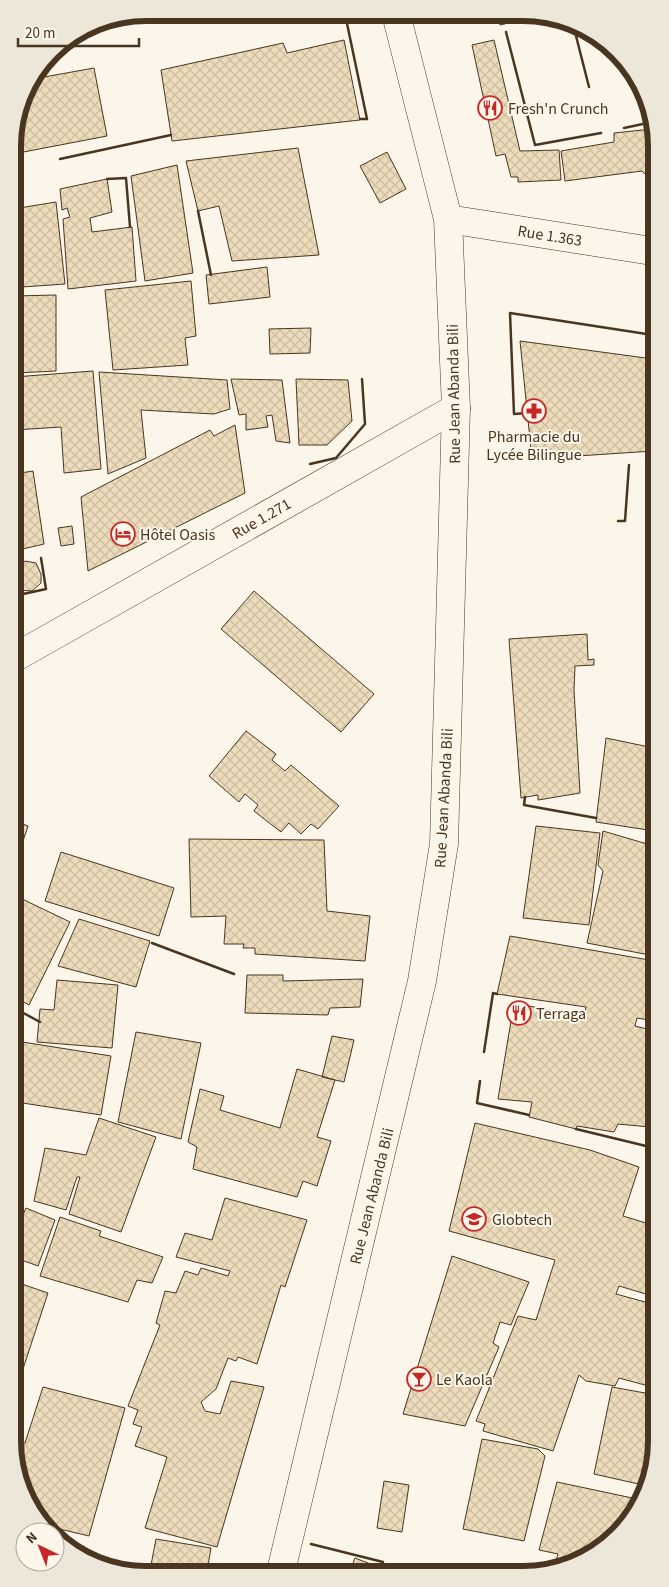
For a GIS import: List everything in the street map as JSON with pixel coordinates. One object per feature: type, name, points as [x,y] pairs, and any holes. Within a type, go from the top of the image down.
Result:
[{"type":"main road","name":"Rue Jean Abanda Bili","points":[[282,1566],[422,982],[444,844],[456,408],[448,218],[398,21]]},
{"type":"main road","name":"Rue 1.363","points":[[448,218],[648,250]]},
{"type":"main road","name":"Rue 1.271","points":[[22,654],[456,408]]},
{"type":"building","points":[[499,21],[518,21],[500,25]]},
{"type":"building","points":[[344,40],[360,120],[172,141],[161,70],[283,43],[287,53]]},
{"type":"building","points":[[494,40],[520,151],[559,150],[561,180],[518,182],[518,177],[511,177],[505,154],[496,156],[472,45]]},
{"type":"building","points":[[94,68],[107,136],[22,152],[22,130],[26,114],[34,91],[42,77]]},
{"type":"building","points":[[647,130],[648,177],[642,171],[565,181],[561,151],[614,142],[614,133]]},
{"type":"building","points":[[298,148],[319,255],[232,261],[219,206],[198,211],[186,161]]},
{"type":"building","points":[[387,152],[406,189],[380,203],[360,166]]},
{"type":"building","points":[[177,165],[193,273],[145,281],[131,176]]},
{"type":"building","points":[[107,179],[112,212],[90,218],[92,232],[132,227],[136,281],[68,289],[63,219],[70,217],[67,208],[62,210],[60,189]]},
{"type":"building","points":[[56,202],[65,284],[22,287],[22,208]]},
{"type":"building","points":[[267,267],[270,297],[209,304],[206,275]]},
{"type":"building","points":[[191,281],[196,336],[185,338],[188,365],[113,370],[105,290]]},
{"type":"building","points":[[56,295],[56,371],[22,373],[22,296]]},
{"type":"building","points":[[311,328],[310,353],[270,354],[269,329]]},
{"type":"building","points":[[520,341],[648,358],[648,451],[532,459]]},
{"type":"building","points":[[93,371],[101,469],[64,473],[61,427],[22,430],[22,376]]},
{"type":"building","points":[[99,372],[227,380],[230,409],[214,414],[141,410],[146,458],[108,474]]},
{"type":"building","points":[[231,379],[282,380],[290,443],[276,441],[272,415],[266,416],[268,427],[246,430],[246,414],[239,415]]},
{"type":"building","points":[[296,379],[348,380],[352,421],[327,445],[299,445]]},
{"type":"building","name":"Hôtel Oasis","points":[[235,425],[245,493],[88,571],[81,497],[210,430],[214,436]]},
{"type":"building","points":[[33,471],[44,544],[22,549],[22,473]]},
{"type":"building","points":[[72,526],[74,544],[61,546],[58,528]]},
{"type":"building","points":[[25,561],[36,563],[41,574],[41,583],[32,591],[22,590],[22,565]]},
{"type":"building","points":[[254,591],[374,694],[341,732],[221,629]]},
{"type":"building","points":[[587,634],[588,660],[594,659],[594,665],[575,666],[574,690],[580,793],[538,800],[538,795],[521,798],[509,639]]},
{"type":"building","points":[[246,731],[276,754],[272,760],[285,771],[291,765],[339,806],[318,829],[311,824],[301,834],[289,823],[281,832],[254,811],[258,805],[245,794],[239,802],[209,776]]},
{"type":"building","points":[[606,738],[648,747],[647,830],[596,822]]},
{"type":"building","points":[[21,823],[28,826],[21,846]]},
{"type":"building","points":[[536,826],[600,833],[589,925],[523,918]]},
{"type":"building","points":[[603,831],[647,844],[647,955],[587,943],[603,871],[598,865]]},
{"type":"building","points":[[189,839],[324,840],[327,911],[370,916],[365,961],[255,954],[255,948],[243,948],[244,944],[224,944],[226,916],[191,917]]},
{"type":"building","points":[[61,852],[174,888],[159,936],[45,901]]},
{"type":"building","points":[[21,899],[70,922],[29,1005],[21,1001]]},
{"type":"building","points":[[79,919],[150,941],[136,987],[58,966]]},
{"type":"building","points":[[510,936],[647,960],[647,1020],[637,1018],[635,1026],[647,1029],[647,1127],[618,1124],[614,1132],[577,1126],[576,1129],[529,1117],[532,1102],[498,1099],[514,1003],[584,1017],[586,1007],[497,994]]},
{"type":"building","points":[[247,975],[283,975],[283,981],[363,979],[360,1007],[330,1008],[328,1015],[245,1013]]},
{"type":"building","points":[[57,980],[118,985],[112,1048],[37,1042],[40,1009],[54,1010]]},
{"type":"building","points":[[136,1032],[201,1043],[181,1139],[118,1122]]},
{"type":"building","points":[[332,1036],[354,1040],[344,1082],[322,1077]]},
{"type":"building","points":[[21,1042],[111,1056],[101,1115],[21,1103]]},
{"type":"building","points":[[297,1069],[335,1080],[317,1137],[331,1141],[317,1186],[303,1181],[297,1197],[193,1169],[197,1147],[188,1142],[200,1089],[224,1096],[220,1110],[280,1128]]},
{"type":"building","points":[[99,1118],[156,1137],[121,1232],[69,1214],[80,1177],[77,1177],[66,1210],[34,1201],[45,1148],[86,1155]]},
{"type":"building","points":[[475,1123],[590,1150],[639,1167],[623,1216],[646,1223],[647,1220],[647,1294],[619,1286],[616,1294],[647,1303],[647,1386],[619,1378],[615,1386],[586,1381],[579,1375],[553,1451],[483,1431],[485,1424],[476,1421],[518,1316],[536,1320],[555,1260],[449,1231]]},
{"type":"building","points":[[225,1198],[307,1220],[285,1287],[281,1285],[257,1364],[238,1357],[236,1361],[228,1358],[216,1389],[201,1402],[205,1411],[220,1414],[231,1381],[264,1387],[217,1547],[145,1528],[167,1457],[135,1446],[142,1427],[133,1424],[138,1410],[128,1406],[160,1325],[156,1323],[165,1291],[176,1293],[185,1271],[198,1275],[201,1268],[228,1276],[230,1271],[176,1257],[185,1233],[212,1240]]},
{"type":"building","points":[[26,1208],[55,1220],[38,1266],[21,1260],[21,1219]]},
{"type":"building","points":[[60,1217],[101,1231],[99,1236],[163,1257],[152,1283],[137,1280],[128,1302],[40,1276]]},
{"type":"building","points":[[452,1256],[529,1282],[511,1325],[500,1322],[493,1343],[499,1347],[465,1426],[403,1414]]},
{"type":"building","points":[[21,1284],[48,1293],[21,1375]]},
{"type":"building","points":[[43,1387],[125,1408],[89,1536],[65,1530],[65,1522],[52,1522],[47,1517],[31,1488],[22,1457],[21,1442],[25,1443]]},
{"type":"building","points":[[612,1387],[647,1393],[647,1449],[640,1484],[594,1474]]},
{"type":"building","points":[[482,1439],[538,1449],[545,1456],[524,1541],[463,1529]]},
{"type":"building","points":[[384,1481],[409,1485],[402,1532],[377,1528]]},
{"type":"building","points":[[557,1482],[633,1498],[622,1517],[611,1529],[599,1540],[578,1553],[556,1561],[558,1554],[539,1550]]},
{"type":"building","points":[[156,1539],[211,1548],[208,1566],[151,1565]]},
{"type":"building","points":[[355,1558],[376,1566],[352,1566]]},
{"type":"wall","points":[[347,21],[367,119],[360,119]]},
{"type":"wall","points":[[506,32],[535,145],[601,133]]},
{"type":"wall","points":[[575,33],[589,87]]},
{"type":"wall","points":[[624,128],[645,123]]},
{"type":"wall","points":[[60,159],[171,135]]},
{"type":"wall","points":[[107,179],[126,178],[130,227]]},
{"type":"wall","points":[[198,211],[211,275]]},
{"type":"wall","points":[[527,413],[514,414],[510,313],[648,334]]},
{"type":"wall","points":[[310,464],[336,458],[365,424],[362,379]]},
{"type":"wall","points":[[618,521],[625,521],[629,465]]},
{"type":"wall","points":[[22,594],[46,589],[41,558]]},
{"type":"wall","points":[[525,797],[524,805],[596,818]]},
{"type":"wall","points":[[152,943],[234,974]]},
{"type":"wall","points":[[484,1052],[493,993],[497,994]]},
{"type":"wall","points":[[21,1012],[40,1022]]},
{"type":"wall","points":[[480,1081],[477,1103],[529,1115]]},
{"type":"wall","points":[[576,1129],[646,1146],[647,1140]]},
{"type":"wall","points":[[311,1544],[383,1562]]},
{"type":"place","name":"Fresh'n Crunch","points":[[490,108]]},
{"type":"place","name":"Pharmacie du Lycée Bilingue","points":[[534,411]]},
{"type":"place","name":"Hôtel Oasis","points":[[123,534]]},
{"type":"place","name":"Terraga","points":[[519,1013]]},
{"type":"place","name":"Globtech","points":[[474,1219]]},
{"type":"place","name":"Le Kaola","points":[[419,1379]]}]
